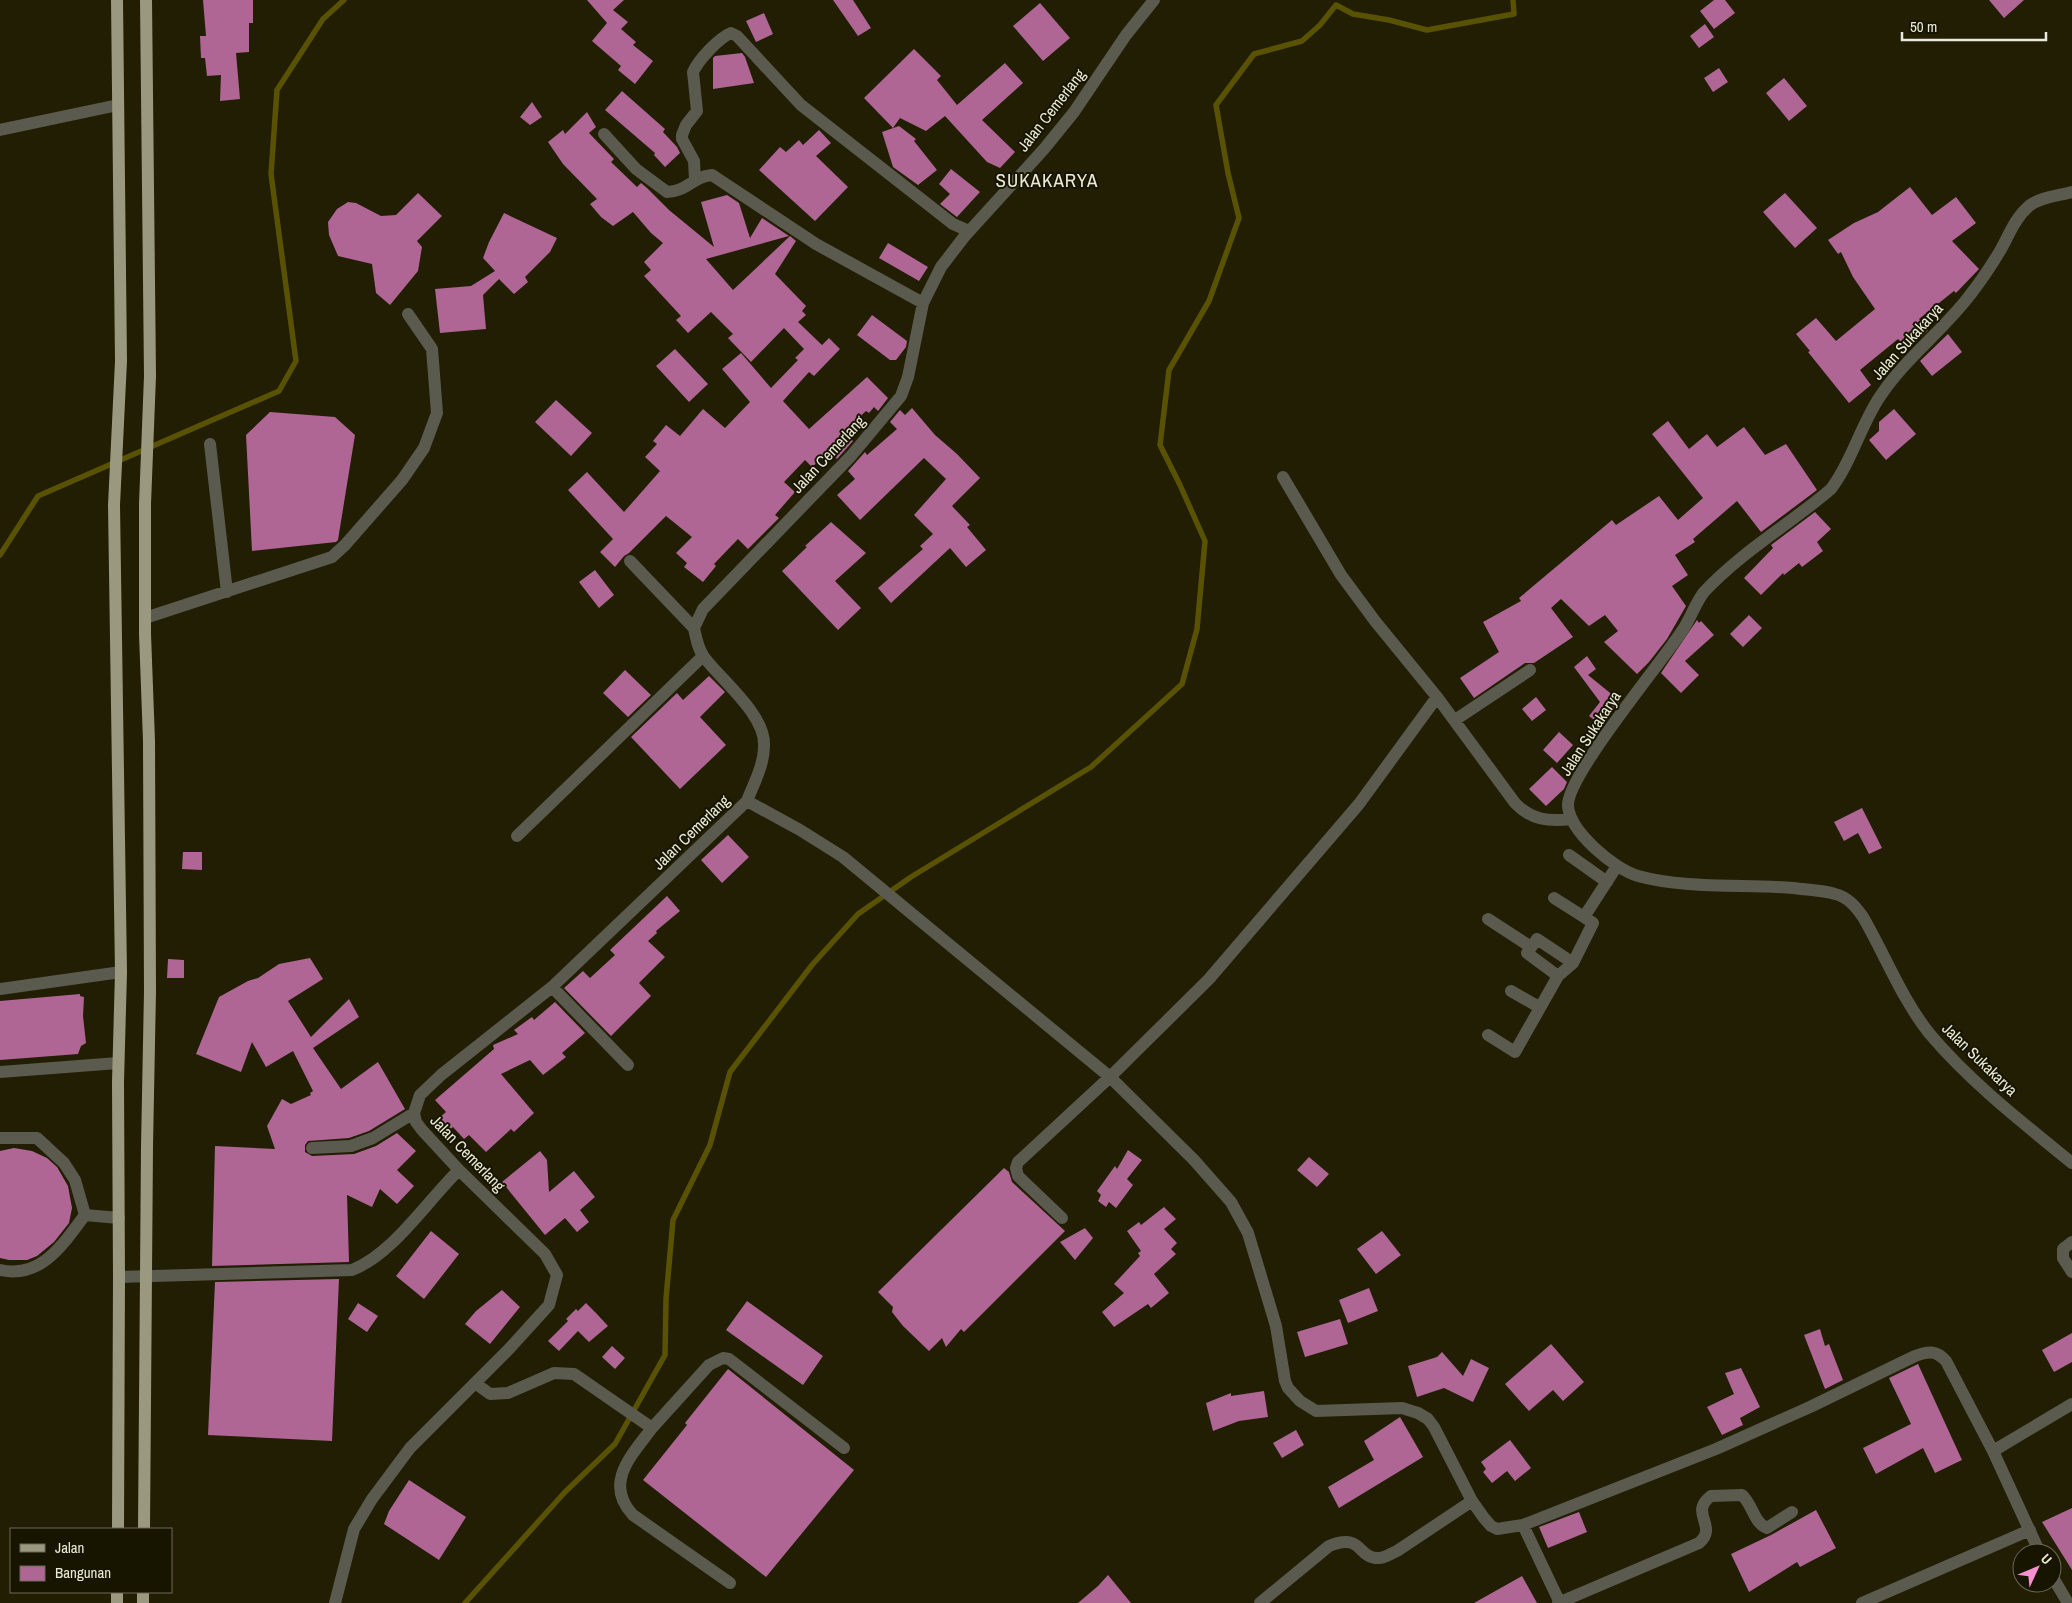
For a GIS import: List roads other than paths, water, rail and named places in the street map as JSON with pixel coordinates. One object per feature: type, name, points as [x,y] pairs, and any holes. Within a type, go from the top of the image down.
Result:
[{"type":"main road","points":[[117,0],[121,361],[114,505],[120,972],[118,1063],[118,1528]]},
{"type":"main road","points":[[144,1528],[150,992],[149,741],[145,618],[145,504],[150,376],[146,0]]},
{"type":"street","name":"Jalan Cemerlang","points":[[335,1603],[354,1529],[372,1499],[410,1448],[510,1349],[549,1305],[557,1275],[545,1254],[459,1170],[422,1130],[416,1122],[414,1112],[420,1095],[552,987],[747,801],[760,771],[765,744],[760,727],[747,707],[703,656],[694,628],[703,609],[851,456],[901,396],[908,377],[924,303],[940,267],[968,232],[1044,149],[1074,112],[1126,35],[1154,0]]},
{"type":"street","points":[[695,180],[694,161],[682,139],[686,125],[696,111],[693,72],[715,44],[731,32],[737,36],[801,105],[953,224],[968,232]]},
{"type":"street","points":[[0,130],[118,105]]},
{"type":"street","points":[[604,134],[636,168],[668,192],[679,192],[701,176],[712,174],[816,244],[924,303]]},
{"type":"street","name":"Jalan Sukakarya","points":[[2072,192],[2043,199],[2031,205],[2019,216],[2001,250],[1969,297],[1895,375],[1880,395],[1867,417],[1840,476],[1831,489],[1730,567],[1703,593],[1683,629],[1634,695],[1582,771],[1574,786],[1568,805],[1577,828],[1598,850],[1617,866],[1637,875],[1660,880],[1814,890],[1846,898],[1856,906],[1864,917],[1908,1002],[1929,1032],[1953,1059],[1994,1097],[2072,1163]]},
{"type":"street","points":[[145,618],[332,557],[346,545],[402,480],[424,448],[437,413],[432,349],[408,314]]},
{"type":"street","points":[[210,444],[228,592]]},
{"type":"street","points":[[1283,477],[1342,575],[1375,621],[1437,697],[1521,809],[1530,816],[1547,821],[1572,819]]},
{"type":"street","points":[[630,561],[694,628]]},
{"type":"street","points":[[517,836],[703,656]]},
{"type":"street","points":[[1454,720],[1530,670]]},
{"type":"street","points":[[1062,1218],[1018,1176],[1016,1168],[1018,1162],[1110,1077],[1209,979],[1359,804],[1437,697]]},
{"type":"street","points":[[747,801],[800,830],[843,857],[1110,1077],[1194,1160],[1231,1202],[1240,1217],[1248,1233],[1276,1326],[1285,1381],[1294,1395],[1316,1411],[1402,1408],[1423,1416],[1434,1427],[1443,1442],[1472,1501],[1484,1518],[1497,1529],[1523,1525],[1716,1449],[1926,1352],[1934,1352],[1946,1361],[2036,1543]]},
{"type":"street","points":[[1569,855],[1607,882]]},
{"type":"street","points":[[1584,917],[1617,866]]},
{"type":"street","points":[[1488,1036],[1515,1052],[1558,976],[1573,963],[1593,923],[1554,898]]},
{"type":"street","points":[[1488,919],[1531,947]]},
{"type":"street","points":[[1558,976],[1527,953],[1537,939],[1573,963]]},
{"type":"street","points":[[0,989],[120,972]]},
{"type":"street","points":[[552,987],[628,1065]]},
{"type":"street","points":[[1511,991],[1540,1007]]},
{"type":"street","points":[[0,1072],[118,1063]]},
{"type":"street","points":[[312,1148],[351,1146],[373,1138],[414,1112]]},
{"type":"street","points":[[0,1138],[37,1138],[64,1163],[75,1180],[85,1215]]},
{"type":"street","points":[[119,1277],[146,1278],[352,1270],[366,1265],[383,1252],[459,1170]]},
{"type":"street","points":[[85,1215],[119,1218]]},
{"type":"street","points":[[0,1270],[25,1270],[40,1265],[59,1250],[85,1215]]},
{"type":"street","points":[[2072,1242],[2063,1249],[2063,1258],[2072,1272]]},
{"type":"street","points":[[730,1583],[633,1515],[624,1505],[621,1489],[622,1470],[652,1428],[709,1364],[723,1358],[729,1359],[844,1448]]},
{"type":"street","points":[[475,1382],[490,1394],[508,1393],[554,1373],[574,1374],[652,1428]]},
{"type":"street","points":[[1992,1451],[2072,1404]]},
{"type":"street","points":[[1523,1525],[1559,1603],[1698,1543],[1707,1533],[1707,1527],[1702,1515],[1702,1507],[1711,1496],[1742,1495],[1748,1502],[1758,1522],[1767,1528],[1792,1512]]},
{"type":"street","points":[[1260,1603],[1329,1546],[1348,1541],[1371,1556],[1379,1558],[1386,1556],[1397,1551],[1472,1501]]},
{"type":"street","points":[[1862,1603],[2030,1530]]},
{"type":"waterway","points":[[0,555],[38,496],[279,391],[296,361],[271,174],[277,90],[323,19],[344,0]]},
{"type":"waterway","points":[[465,1603],[565,1492],[615,1444],[665,1355],[666,1299],[673,1220],[710,1145],[730,1072],[812,965],[858,914],[911,877],[1091,767],[1182,684],[1197,629],[1205,541],[1160,445],[1169,370],[1209,301],[1239,218],[1228,173],[1216,105],[1254,54],[1302,41],[1320,25],[1336,5],[1353,14],[1389,20],[1427,30],[1514,14],[1513,0]]},
{"type":"district","name":"SUKAKARYA","points":[[1047,180]]}]
